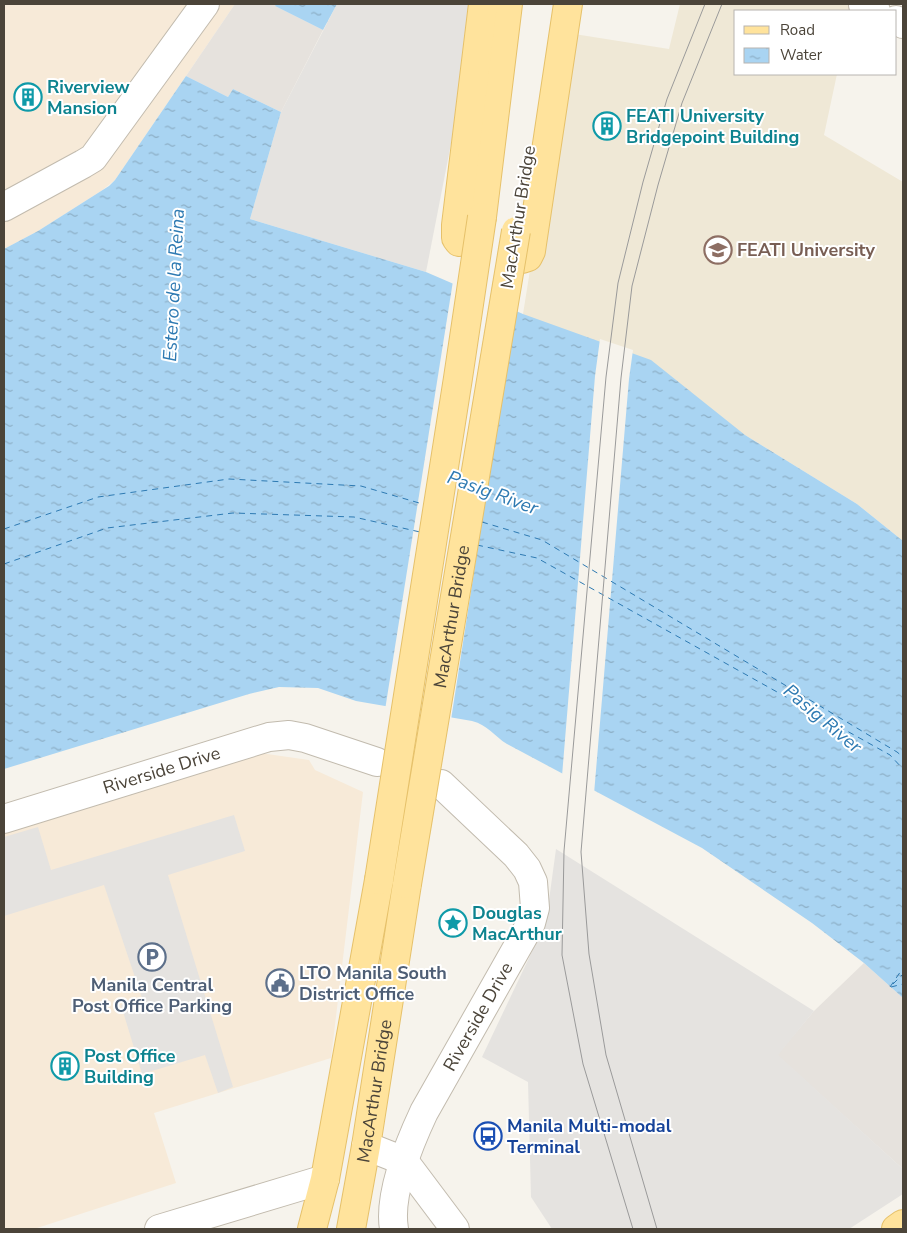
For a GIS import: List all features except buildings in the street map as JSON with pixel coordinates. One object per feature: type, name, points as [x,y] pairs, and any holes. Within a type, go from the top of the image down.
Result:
[{"type":"main road","points":[[460,242],[456,238],[456,225],[483,4]]},
{"type":"main road","name":"MacArthur Bridge","points":[[312,1229],[325,1179],[379,880],[482,217],[508,4]]},
{"type":"main road","name":"MacArthur Bridge","points":[[351,1229],[516,231],[550,4]]},
{"type":"main road","points":[[522,259],[528,257],[531,251],[568,4]]},
{"type":"main road","points":[[896,1229],[903,1224]]},
{"type":"street","points":[[4,206],[93,158],[196,7]]},
{"type":"street","name":"Riverside Drive","points":[[4,819],[269,737],[289,735],[305,738],[377,762]]},
{"type":"street","name":"Riverside Drive","points":[[394,1229],[393,1210],[404,1161],[424,1112],[531,923],[535,908],[533,882],[527,869],[516,855],[441,784]]},
{"type":"street","points":[[366,1146],[404,1161],[455,1229]]},
{"type":"street","points":[[159,1229],[325,1179]]},
{"type":"shaded area","points":[[4,4],[235,4],[115,180],[38,231],[4,249]]},
{"type":"shaded area","points":[[235,4],[276,4],[275,6],[323,30],[281,112],[233,89],[228,97],[186,76]]},
{"type":"shaded area","points":[[337,4],[475,4],[464,77],[426,272],[250,219],[281,112]]},
{"type":"shaded area","name":"FEATI University","points":[[680,4],[852,4],[850,10],[734,10],[734,75],[837,75],[824,135],[903,182],[903,541],[857,504],[745,435],[523,314],[568,33],[669,49]]},
{"type":"shaded area","points":[[260,753],[309,760],[315,770],[363,792],[331,1058],[154,1113],[176,1183],[34,1229],[4,1229],[4,828]]},
{"type":"shaded area","name":"Manila Central Post Office Parking","points":[[234,815],[245,851],[168,875],[233,1087],[218,1093],[205,1055],[142,1074],[121,1005],[142,998],[104,885],[4,916],[4,837],[38,827],[51,870]]},
{"type":"shaded area","points":[[556,849],[814,1011],[778,1055],[903,1169],[903,1194],[849,1229],[552,1229],[531,1197],[528,1082],[482,1057],[546,922]]},
{"type":"shaded area","points":[[864,963],[903,998],[903,1169],[777,1055],[814,1011]]},
{"type":"water","points":[[276,4],[337,4],[323,30],[275,6]]},
{"type":"water","points":[[186,76],[228,97],[233,89],[281,112],[250,219],[426,272],[523,314],[651,360],[745,435],[857,504],[903,541],[903,998],[864,963],[812,923],[702,848],[507,744],[487,728],[472,721],[356,701],[318,688],[279,687],[249,694],[4,769],[4,249],[38,231],[109,186]]},
{"type":"pier","points":[[453,281],[515,307],[451,720],[385,710]]},
{"type":"pier","points":[[600,339],[633,350],[594,794],[562,776],[595,376]]},
{"type":"ferry route","points":[[4,529],[98,497],[229,479],[361,486],[426,505]]},
{"type":"ferry route","points":[[4,564],[107,528],[233,513],[354,517],[420,532]]},
{"type":"ferry route","points":[[482,522],[542,540],[903,757]]},
{"type":"ferry route","points":[[477,545],[537,558],[890,755],[903,769]]},
{"type":"ferry route","points":[[890,987],[903,968]]},
{"type":"ferry route","points":[[893,984],[903,974]]},
{"type":"ferry route","points":[[891,987],[903,984]]},
{"type":"tunnel","points":[[459,242],[522,259]]},
{"type":"tram line","points":[[633,1229],[583,1064],[562,955],[564,851],[606,377],[618,283],[643,182],[667,99],[705,4]]},
{"type":"tram line","points":[[657,1229],[606,1055],[589,954],[581,852],[621,378],[632,286],[658,185],[682,103],[722,4]]},
{"type":"place","name":"Riverview Mansion","points":[[28,97]]},
{"type":"place","name":"FEATI University Bridgepoint Building","points":[[607,126]]},
{"type":"place","name":"FEATI University","points":[[718,250]]},
{"type":"place","name":"Douglas MacArthur","points":[[453,923]]},
{"type":"place","name":"Manila Central Post Office Parking","points":[[152,957]]},
{"type":"place","name":"LTO Manila South District Office","points":[[280,983]]},
{"type":"place","name":"Post Office Building","points":[[65,1066]]},
{"type":"place","name":"Manila Multi-modal Terminal","points":[[488,1136]]},
{"type":"water label","name":"Estero de la Reina","points":[[173,285]]},
{"type":"water label","name":"Pasig River","points":[[493,492]]},
{"type":"water label","name":"Pasig River","points":[[823,718]]}]
